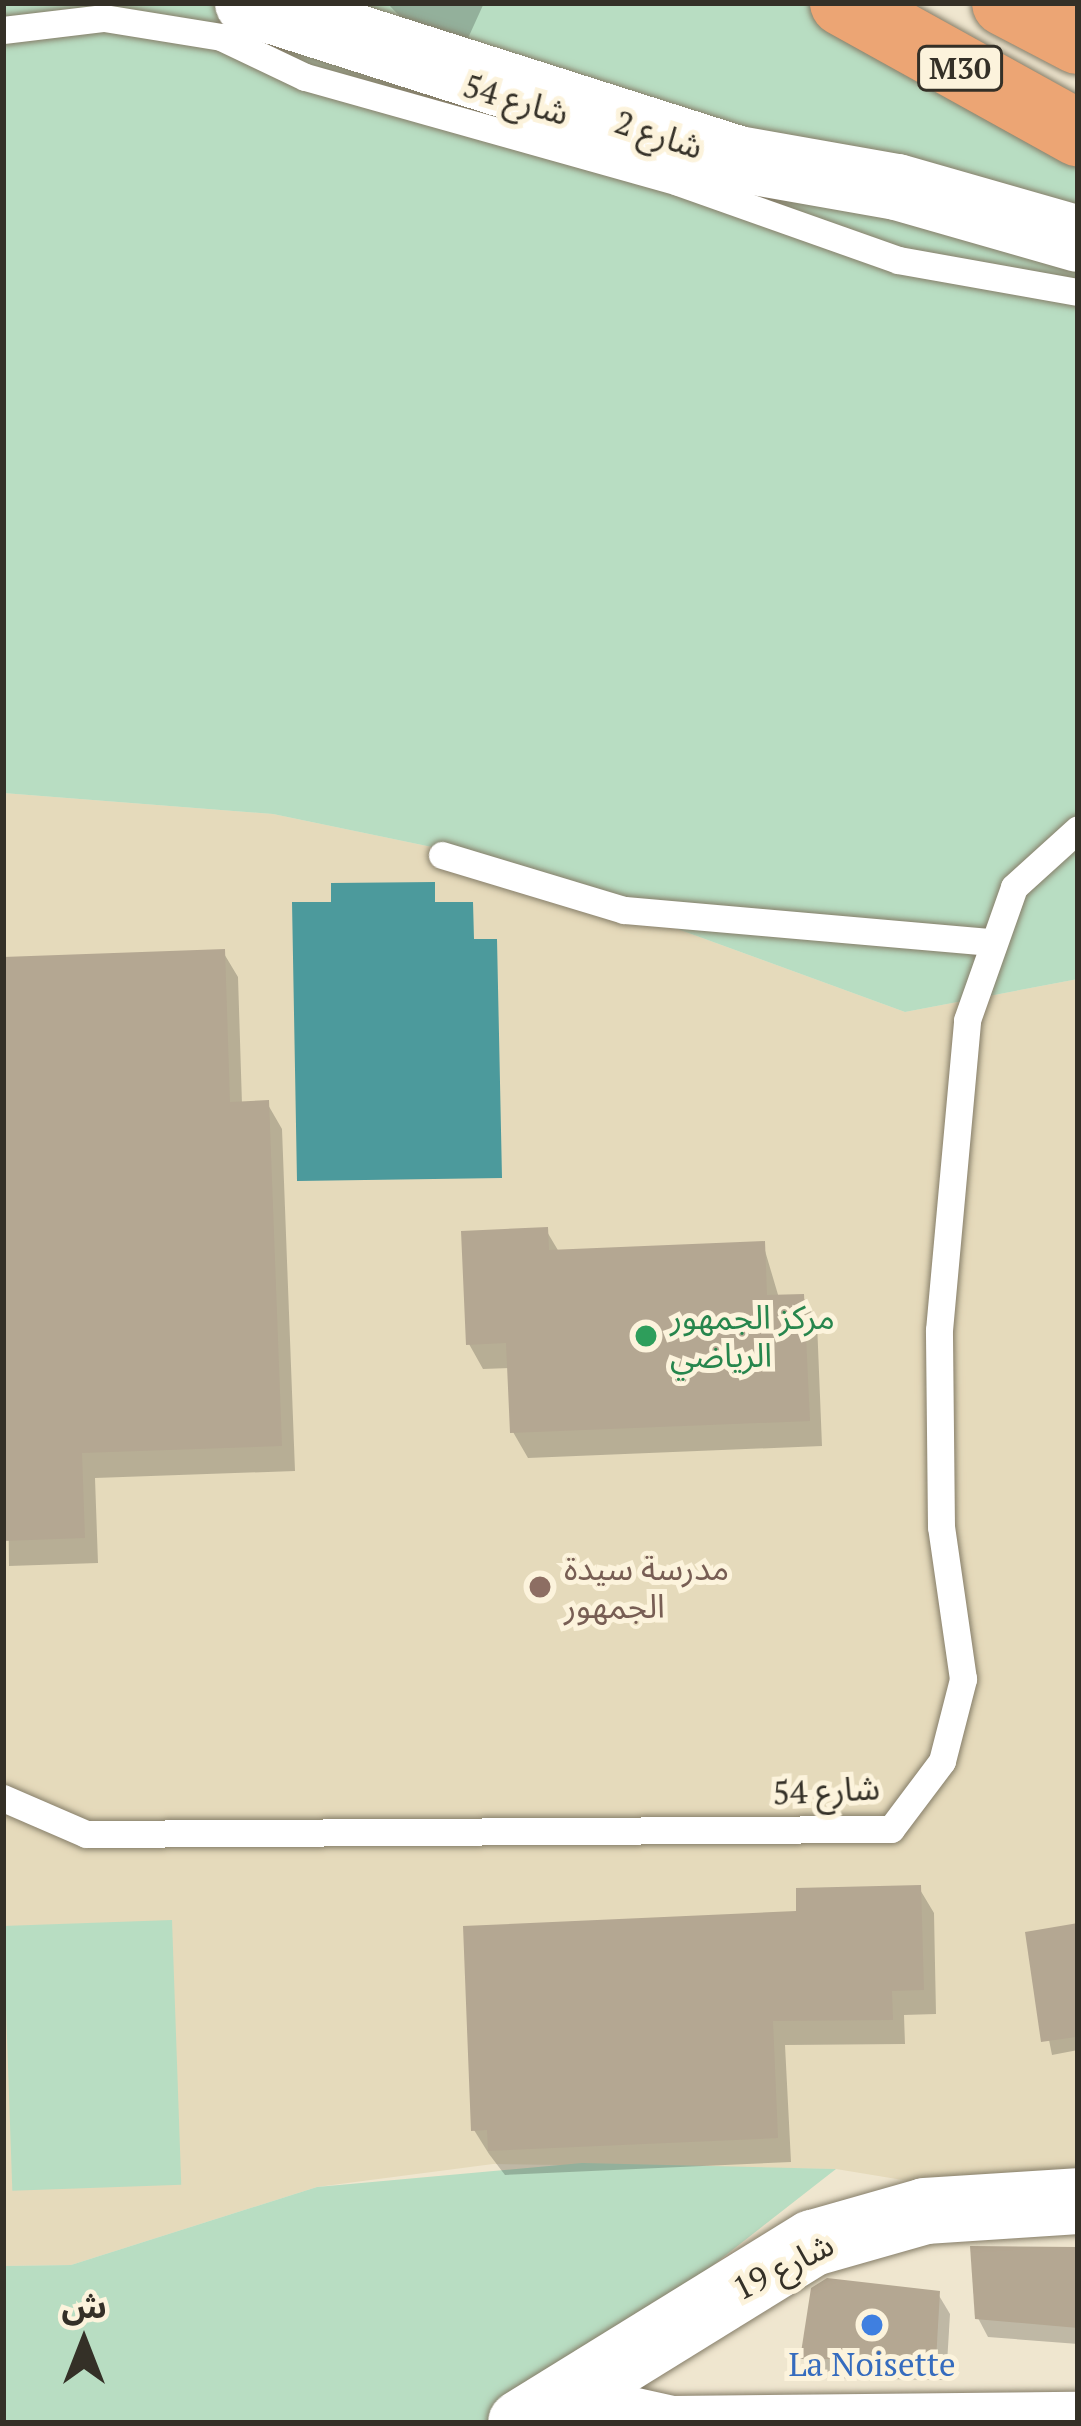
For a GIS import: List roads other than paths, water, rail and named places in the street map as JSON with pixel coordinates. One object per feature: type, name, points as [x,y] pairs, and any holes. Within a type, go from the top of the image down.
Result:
[{"type":"highway","name":"M30","points":[[843,3],[1078,133]]},
{"type":"highway","name":"M30","points":[[1005,3],[1078,41]]},
{"type":"street","name":"شارع 2","points":[[248,3],[738,159],[897,187],[1078,239]]},
{"type":"street","name":"شارع 19","points":[[538,2410],[813,2243],[925,2211],[1078,2201]]},
{"type":"street","points":[[538,2410],[671,2423],[1078,2419]]},
{"type":"lane","name":"شارع 54","points":[[3,30],[104,18],[221,37],[304,77],[678,182],[898,260],[1078,292]]},
{"type":"lane","name":"شارع 54","points":[[3,1798],[86,1834],[891,1829],[942,1761],[963,1678],[941,1527],[939,1330],[967,1019],[990,942],[1014,886],[1078,829]]},
{"type":"lane","points":[[442,855],[624,910],[990,942]]},
{"type":"water","points":[[435,882],[435,902],[473,902],[474,939],[497,939],[502,1178],[297,1181],[292,902],[331,902],[331,883]]},
{"type":"place","name":"مركز الجمهور الرياضي","points":[[646,1336]]},
{"type":"place","name":"مدرسة سيدة الجمهور","points":[[540,1587]]},
{"type":"place","name":"La Noisette","points":[[872,2325]]}]
